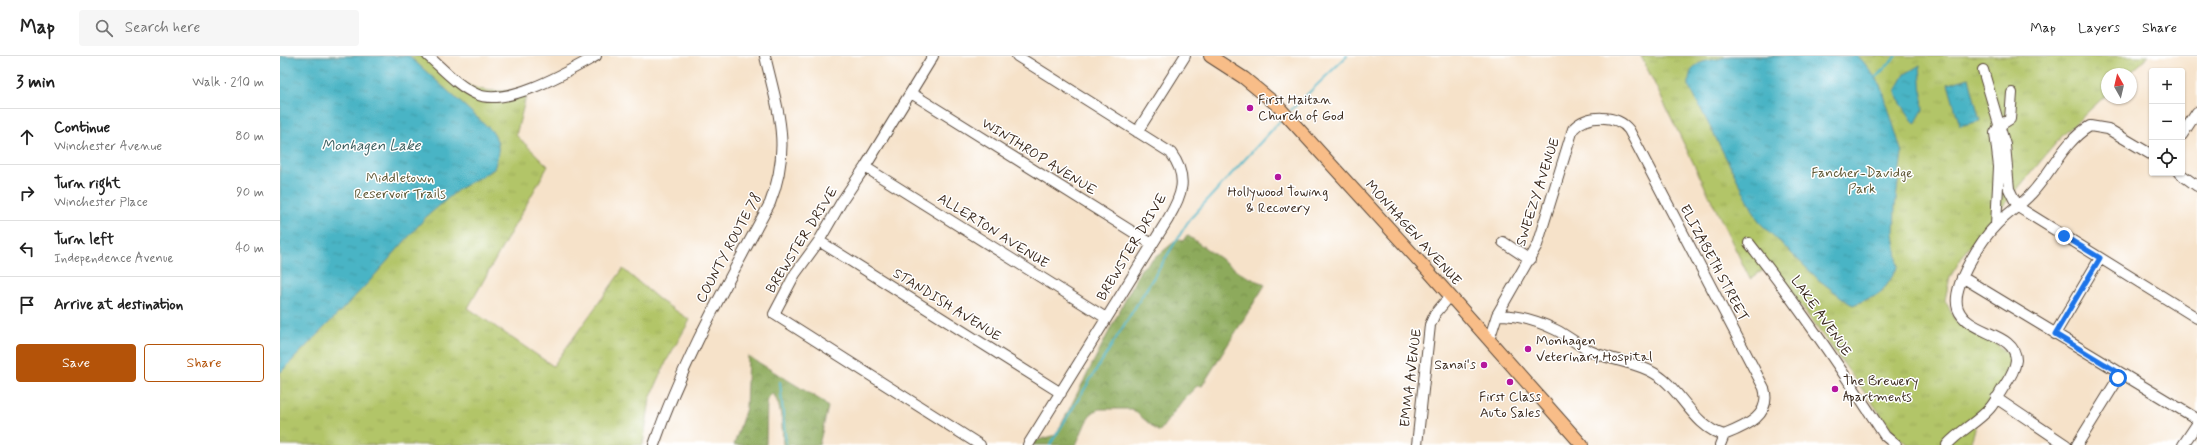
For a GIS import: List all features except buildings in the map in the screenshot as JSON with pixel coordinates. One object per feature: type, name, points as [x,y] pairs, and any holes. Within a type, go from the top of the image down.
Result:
[{"type":"main road","name":"MONHAGEN AVENUE","points":[[1210,56],[1244,78],[1277,105],[1450,296],[1582,445]]},
{"type":"street","points":[[428,56],[463,86],[476,94],[492,98],[524,90],[554,78],[596,56]]},
{"type":"street","name":"COUNTY ROUTE 78","points":[[654,445],[688,359],[770,203],[778,182],[783,151],[782,133],[765,56]]},
{"type":"street","name":"BREWSTER DRIVE","points":[[933,56],[865,167],[842,201],[819,241],[795,274],[774,314],[980,445]]},
{"type":"street","name":"BREWSTER DRIVE","points":[[1017,56],[1171,154],[1178,163],[1182,179],[1176,204],[1028,445]]},
{"type":"street","points":[[1137,132],[1185,56]]},
{"type":"street","points":[[1983,70],[2005,145],[2009,189],[2018,207],[2197,318]]},
{"type":"street","name":"WINTHROP AVENUE","points":[[911,93],[1152,244]]},
{"type":"street","points":[[1996,225],[1999,167],[1995,133],[1999,126],[2010,119],[2012,93]]},
{"type":"street","points":[[2185,130],[2197,112]]},
{"type":"street","name":"SWEEZY AVENUE","points":[[1489,340],[1498,315],[1538,245],[1573,129],[1578,124],[1591,119],[1607,118],[1624,123],[1629,130]]},
{"type":"street","points":[[1946,445],[1990,408],[2012,374],[2016,361],[2015,353],[2011,345],[1967,322],[1961,314],[1956,298],[1962,278],[1996,225],[2032,193],[2070,141],[2090,126],[2108,129],[2149,153]]},
{"type":"street","name":"ELIZABETH STREET","points":[[1629,130],[1755,370],[1767,398],[1764,410],[1743,427],[1724,435]]},
{"type":"street","name":"ALLERTON AVENUE","points":[[865,167],[1106,318]]},
{"type":"street","points":[[2183,176],[2197,186]]},
{"type":"street","name":"STANDISH AVENUE","points":[[819,241],[1061,393]]},
{"type":"street","points":[[1503,242],[1530,260]]},
{"type":"street","name":"LAKE AVENUE","points":[[1749,243],[1779,279],[1829,350],[1885,436],[1896,445]]},
{"type":"street","points":[[2055,334],[2100,258]]},
{"type":"street","points":[[1962,278],[2197,419]]},
{"type":"street","name":"EMMA AVENUE","points":[[1417,445],[1430,325],[1435,314],[1450,296]]},
{"type":"street","points":[[1498,315],[1515,315],[1549,327],[1590,351],[1653,372],[1665,381],[1694,415],[1716,433],[1724,435],[1720,445]]},
{"type":"street","points":[[2076,445],[2121,374]]},
{"type":"street","points":[[1996,398],[2066,445]]},
{"type":"street","points":[[2183,445],[2197,424]]},
{"type":"green space","name":"Middletown Reservoir Trails","points":[[280,56],[431,56],[455,77],[474,88],[496,91],[528,89],[516,135],[548,166],[468,308],[553,366],[623,269],[661,301],[690,320],[667,360],[650,399],[643,445],[280,445]]},
{"type":"green space","name":"Fancher-Davidge Park","points":[[1641,56],[2149,56],[2136,68],[2101,68],[2101,100],[2061,137],[1967,249],[1950,277],[1945,300],[1955,320],[1984,334],[2011,356],[2009,368],[1977,423],[1970,445],[1910,445],[1898,438],[1771,265],[1750,279]]},
{"type":"green space","points":[[1187,235],[1242,274],[1265,285],[1202,386],[1197,386],[1182,401],[1159,432],[1132,409],[1099,409],[1092,413],[1086,422],[1076,445],[1033,445],[1035,441],[1056,435],[1141,269],[1178,239],[1183,241]]},
{"type":"green space","points":[[748,356],[822,401],[828,407],[819,445],[783,445],[779,405],[773,393],[767,399],[766,445],[734,445],[746,408]]},
{"type":"water","name":"Monhagen Lake","points":[[280,56],[409,56],[489,128],[498,143],[498,153],[494,169],[459,189],[426,217],[367,284],[280,373]]},
{"type":"water","points":[[1730,56],[1857,56],[1862,60],[1881,85],[1902,153],[1895,207],[1894,233],[1898,267],[1887,285],[1878,295],[1853,305],[1849,303],[1819,280],[1759,222],[1689,86],[1689,77],[1692,70],[1696,66],[1701,63]]},
{"type":"water","points":[[1920,65],[1923,110],[1915,124],[1898,99],[1896,90],[1905,74]]},
{"type":"water","points":[[1969,78],[1980,121],[1960,126],[1948,84]]},
{"type":"waterway","points":[[1291,110],[1347,56]]},
{"type":"waterway","points":[[1876,77],[1896,56]]},
{"type":"waterway","points":[[1050,445],[1189,220],[1282,119]]},
{"type":"waterway","points":[[780,382],[786,445]]},
{"type":"place","name":"First Haitan Church of God","points":[[1250,108]]},
{"type":"place","name":"Hollywood Towing & Recovery","points":[[1278,177]]},
{"type":"place","name":"Monhagen Veterinary Hospital","points":[[1528,349]]},
{"type":"place","name":"Sanai's","points":[[1484,365]]},
{"type":"place","name":"First Class Auto Sales","points":[[1510,382]]},
{"type":"place","name":"The Brewery Apartments","points":[[1835,389]]},
{"type":"route","points":[[2064,236],[2100,258],[2055,334],[2121,374],[2118,378]]}]
